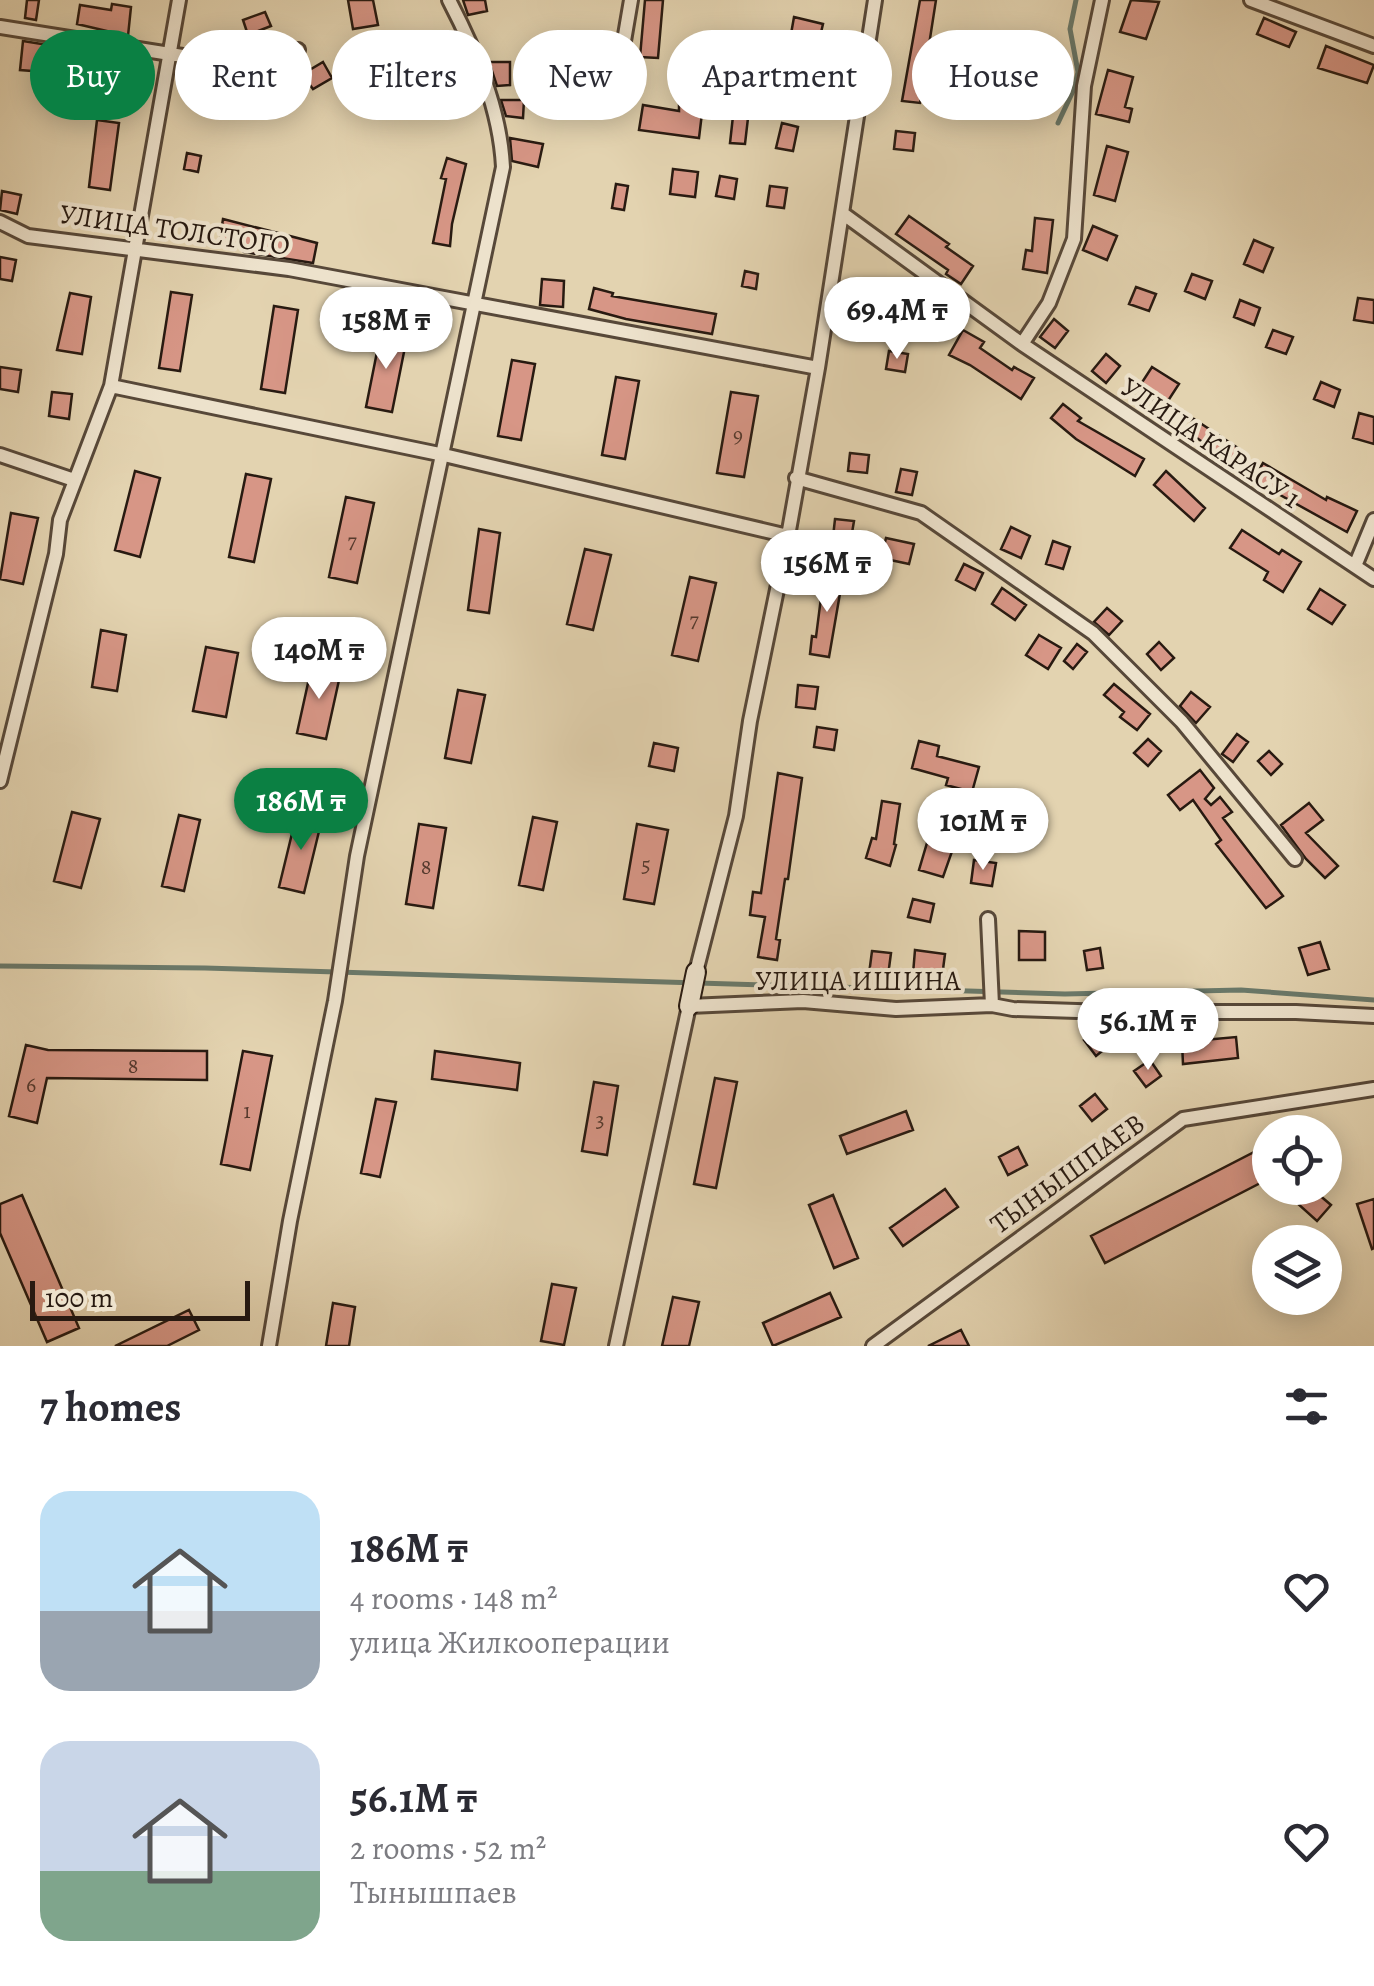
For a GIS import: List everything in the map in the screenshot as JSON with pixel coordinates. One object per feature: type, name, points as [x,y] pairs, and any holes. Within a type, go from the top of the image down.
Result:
[{"type":"street","points":[[0,781],[56,554],[60,520],[111,386],[178,0]]},
{"type":"street","points":[[269,1346],[335,1001],[357,856],[503,167],[501,132],[471,42],[449,0]]},
{"type":"street","points":[[626,30],[631,0]]},
{"type":"street","points":[[616,1346],[696,972],[736,816],[750,721],[818,368],[875,0]]},
{"type":"street","points":[[1022,344],[1050,303],[1074,239],[1084,86],[1102,0]]},
{"type":"street","points":[[1251,0],[1374,46]]},
{"type":"street","points":[[0,26],[175,57]]},
{"type":"street","name":"УЛИЦА КАРАСУ 1","points":[[842,214],[1022,344],[1374,579]]},
{"type":"street","name":"УЛИЦА ТОЛСТОГО","points":[[0,222],[28,236],[289,269],[818,368]]},
{"type":"street","points":[[111,386],[444,455],[788,536]]},
{"type":"street","points":[[0,455],[74,480]]},
{"type":"street","points":[[796,478],[921,512],[1093,633],[1182,722],[1295,859]]},
{"type":"street","points":[[1356,566],[1374,520]]},
{"type":"street","points":[[988,920],[992,1005]]},
{"type":"street","name":"УЛИЦА ИШИНА","points":[[689,1006],[803,1002],[896,1009],[992,1005],[1013,1009],[1374,1016]]},
{"type":"street","name":"ТЫНЫШПАЕВ","points":[[872,1346],[1183,1118],[1374,1089]]},
{"type":"building","points":[[27,0],[39,0],[36,20],[25,18]]},
{"type":"building","points":[[348,0],[373,0],[378,25],[353,29]]},
{"type":"building","points":[[463,0],[485,0],[487,11],[468,15]]},
{"type":"building","points":[[645,0],[663,0],[658,58],[647,57],[647,30],[642,30]]},
{"type":"building","points":[[920,0],[936,0],[931,30],[915,30]]},
{"type":"building","points":[[1131,0],[1159,2],[1146,39],[1120,32]]},
{"type":"building","points":[[112,4],[131,7],[129,30],[102,30],[77,24],[80,5],[111,10]]},
{"type":"building","points":[[265,12],[271,26],[246,30],[243,20]]},
{"type":"building","points":[[794,17],[823,24],[822,30],[792,30]]},
{"type":"building","points":[[1264,18],[1296,32],[1289,47],[1257,34]]},
{"type":"building","points":[[23,41],[30,42],[30,71],[20,70]]},
{"type":"building","points":[[912,45],[912,102],[902,101]]},
{"type":"building","points":[[1326,46],[1374,65],[1367,83],[1318,68]]},
{"type":"building","points":[[323,62],[332,78],[313,89],[312,69]]},
{"type":"building","points":[[493,62],[510,62],[510,85],[497,86]]},
{"type":"building","points":[[1108,70],[1133,77],[1125,107],[1132,109],[1129,122],[1096,114]]},
{"type":"building","points":[[501,100],[513,100],[513,117],[506,116]]},
{"type":"building","points":[[647,106],[667,109],[667,120],[701,120],[699,138],[639,130],[641,120],[647,120]]},
{"type":"building","points":[[97,120],[119,123],[110,190],[89,187]]},
{"type":"building","points":[[733,120],[748,120],[745,144],[730,143]]},
{"type":"building","points":[[782,123],[798,127],[793,151],[776,148]]},
{"type":"building","points":[[896,131],[915,133],[913,151],[894,149]]},
{"type":"building","points":[[510,138],[543,144],[538,167],[512,161]]},
{"type":"building","points":[[1107,146],[1128,152],[1115,201],[1094,195]]},
{"type":"building","points":[[187,153],[201,156],[198,172],[184,169]]},
{"type":"building","points":[[447,158],[466,164],[450,246],[433,243]]},
{"type":"building","points":[[673,169],[698,172],[695,197],[670,194]]},
{"type":"building","points":[[720,176],[737,179],[734,199],[716,196]]},
{"type":"building","points":[[616,184],[628,186],[624,210],[612,208]]},
{"type":"building","points":[[770,186],[787,188],[784,208],[767,206]]},
{"type":"building","points":[[2,191],[21,195],[17,214],[0,210]]},
{"type":"building","points":[[909,216],[973,266],[961,284],[946,274],[948,270],[896,234]]},
{"type":"building","points":[[1035,218],[1053,220],[1047,273],[1023,269],[1026,250],[1032,251]]},
{"type":"building","points":[[223,219],[317,243],[313,263],[219,244]]},
{"type":"building","points":[[1093,226],[1117,236],[1107,260],[1083,250]]},
{"type":"building","points":[[1254,240],[1273,248],[1263,272],[1244,264]]},
{"type":"building","points":[[0,257],[16,260],[12,281],[0,279]]},
{"type":"building","points":[[745,271],[758,274],[756,289],[742,286]]},
{"type":"building","points":[[1192,274],[1212,281],[1205,299],[1185,291]]},
{"type":"building","points":[[542,279],[564,281],[563,307],[540,305]]},
{"type":"building","points":[[1136,287],[1156,294],[1149,311],[1129,304]]},
{"type":"building","points":[[594,288],[613,293],[612,296],[716,314],[712,334],[589,309]]},
{"type":"building","points":[[855,288],[874,290],[871,308],[853,305]]},
{"type":"building","points":[[171,292],[192,295],[180,371],[159,368]]},
{"type":"building","points":[[70,293],[91,297],[82,354],[57,350]]},
{"type":"building","points":[[1358,298],[1374,300],[1374,323],[1354,320]]},
{"type":"building","points":[[1240,300],[1260,308],[1254,325],[1234,317]]},
{"type":"building","points":[[274,306],[298,310],[285,393],[261,389]]},
{"type":"building","points":[[1054,319],[1068,331],[1055,348],[1040,337]]},
{"type":"building","points":[[963,330],[984,342],[980,348],[1012,370],[1014,367],[1034,378],[1021,399],[949,355]]},
{"type":"building","points":[[1273,330],[1293,337],[1286,354],[1266,347]]},
{"type":"building","points":[[381,332],[407,337],[392,412],[366,407]]},
{"type":"building","points":[[889,351],[908,354],[905,372],[886,369]]},
{"type":"building","points":[[1106,354],[1120,366],[1106,383],[1092,371]]},
{"type":"building","points":[[512,360],[535,364],[521,440],[498,436]]},
{"type":"building","points":[[0,367],[21,370],[18,392],[0,389]]},
{"type":"building","points":[[1152,367],[1179,384],[1164,407],[1137,390]]},
{"type":"building","points":[[616,377],[639,381],[625,459],[602,455]]},
{"type":"building","points":[[1321,382],[1340,390],[1334,407],[1314,399]]},
{"type":"building","points":[[52,392],[72,394],[69,419],[49,416]]},
{"type":"building","points":[[731,392],[758,396],[744,477],[717,473]]},
{"type":"building","points":[[1063,404],[1081,418],[1078,421],[1144,459],[1135,476],[1076,439],[1051,418]]},
{"type":"building","points":[[1359,413],[1374,417],[1374,444],[1353,438]]},
{"type":"building","points":[[1194,419],[1241,450],[1231,463],[1186,430]]},
{"type":"building","points":[[850,453],[869,455],[867,473],[848,471]]},
{"type":"building","points":[[1263,463],[1326,500],[1327,497],[1357,511],[1347,532],[1253,480]]},
{"type":"building","points":[[901,469],[917,472],[912,495],[896,492]]},
{"type":"building","points":[[135,471],[160,478],[140,557],[115,550]]},
{"type":"building","points":[[1166,471],[1205,508],[1194,521],[1154,485]]},
{"type":"building","points":[[246,474],[271,479],[254,562],[229,557]]},
{"type":"building","points":[[346,497],[374,503],[357,583],[329,577]]},
{"type":"building","points":[[11,513],[38,518],[23,584],[0,579]]},
{"type":"building","points":[[835,519],[854,521],[851,539],[833,537]]},
{"type":"building","points":[[1011,527],[1030,536],[1021,558],[1001,549]]},
{"type":"building","points":[[479,529],[500,533],[489,613],[468,610]]},
{"type":"building","points":[[1242,530],[1279,554],[1282,550],[1301,562],[1283,592],[1264,580],[1268,572],[1230,548]]},
{"type":"building","points":[[886,538],[914,544],[909,564],[881,558]]},
{"type":"building","points":[[1053,541],[1070,547],[1063,569],[1046,564]]},
{"type":"building","points":[[585,549],[611,555],[593,630],[567,624]]},
{"type":"building","points":[[964,564],[983,573],[975,590],[956,580]]},
{"type":"building","points":[[824,574],[843,576],[829,657],[810,654]]},
{"type":"building","points":[[690,577],[716,583],[698,661],[672,655]]},
{"type":"building","points":[[1002,588],[1026,605],[1015,620],[992,604]]},
{"type":"building","points":[[1320,589],[1345,605],[1332,624],[1308,609]]},
{"type":"building","points":[[1107,608],[1122,621],[1109,635],[1094,622]]},
{"type":"building","points":[[101,630],[126,635],[117,691],[92,687]]},
{"type":"building","points":[[1039,635],[1061,648],[1048,669],[1026,655]]},
{"type":"building","points":[[1159,642],[1174,658],[1161,670],[1147,654]]},
{"type":"building","points":[[1077,644],[1087,652],[1073,669],[1064,661]]},
{"type":"building","points":[[206,647],[238,653],[226,717],[193,711]]},
{"type":"building","points":[[312,665],[341,671],[326,739],[297,733]]},
{"type":"building","points":[[1114,684],[1150,714],[1137,730],[1120,717],[1124,712],[1104,695]]},
{"type":"building","points":[[798,685],[818,687],[815,709],[796,707]]},
{"type":"building","points":[[458,690],[485,695],[471,763],[445,758]]},
{"type":"building","points":[[1191,692],[1210,707],[1196,723],[1180,706]]},
{"type":"building","points":[[817,727],[837,730],[834,750],[814,747]]},
{"type":"building","points":[[1237,734],[1248,742],[1233,762],[1222,754]]},
{"type":"building","points":[[1148,739],[1161,751],[1148,766],[1134,753]]},
{"type":"building","points":[[919,741],[939,746],[937,756],[979,767],[972,792],[946,785],[948,778],[912,768]]},
{"type":"building","points":[[654,743],[678,748],[674,771],[649,766]]},
{"type":"building","points":[[1269,751],[1282,764],[1271,775],[1258,761]]},
{"type":"building","points":[[1200,770],[1214,788],[1205,799],[1211,805],[1220,797],[1232,812],[1223,818],[1283,896],[1266,908],[1216,844],[1221,840],[1193,800],[1180,810],[1168,795]]},
{"type":"building","points":[[778,773],[802,778],[776,939],[780,940],[777,960],[758,957],[765,917],[750,915],[753,892],[761,893]]},
{"type":"building","points":[[882,801],[900,804],[890,866],[866,858],[872,838],[876,839]]},
{"type":"building","points":[[1309,803],[1323,820],[1306,833],[1338,866],[1325,878],[1281,825]]},
{"type":"building","points":[[929,811],[960,816],[943,877],[919,870],[929,836]]},
{"type":"building","points":[[72,812],[100,819],[81,888],[54,881]]},
{"type":"building","points":[[297,813],[322,819],[304,893],[279,887]]},
{"type":"building","points":[[179,815],[200,820],[184,891],[162,886]]},
{"type":"building","points":[[533,817],[557,822],[543,890],[519,885]]},
{"type":"building","points":[[419,824],[446,828],[433,908],[406,904]]},
{"type":"building","points":[[637,824],[668,830],[654,904],[624,899]]},
{"type":"building","points":[[974,860],[996,863],[992,886],[971,883]]},
{"type":"building","points":[[913,899],[934,904],[930,922],[908,917]]},
{"type":"building","points":[[1019,931],[1045,932],[1045,960],[1019,960]]},
{"type":"building","points":[[1320,942],[1329,969],[1308,975],[1299,948]]},
{"type":"building","points":[[1100,948],[1103,968],[1087,970],[1084,951]]},
{"type":"building","points":[[915,950],[945,954],[942,977],[913,974]]},
{"type":"building","points":[[872,951],[891,953],[888,976],[869,974]]},
{"type":"building","points":[[1100,1027],[1112,1043],[1096,1056],[1084,1040]]},
{"type":"building","points":[[1236,1037],[1238,1058],[1183,1064],[1182,1042]]},
{"type":"building","points":[[26,1045],[48,1050],[207,1051],[207,1080],[47,1078],[37,1123],[9,1116]]},
{"type":"building","points":[[243,1051],[272,1056],[250,1170],[221,1164]]},
{"type":"building","points":[[435,1051],[520,1063],[517,1090],[432,1079]]},
{"type":"building","points":[[1150,1060],[1161,1076],[1146,1087],[1134,1071]]},
{"type":"building","points":[[715,1078],[737,1082],[716,1188],[694,1184]]},
{"type":"building","points":[[594,1082],[618,1086],[607,1155],[582,1151]]},
{"type":"building","points":[[1095,1094],[1107,1109],[1092,1121],[1080,1106]]},
{"type":"building","points":[[376,1099],[396,1102],[380,1177],[361,1173]]},
{"type":"building","points":[[906,1111],[913,1130],[847,1154],[840,1136]]},
{"type":"building","points":[[1018,1147],[1027,1165],[1008,1175],[999,1157]]},
{"type":"building","points":[[1252,1153],[1252,1187],[1105,1263],[1091,1236]]},
{"type":"building","points":[[945,1189],[958,1207],[903,1246],[890,1228]]},
{"type":"building","points":[[22,1195],[79,1328],[47,1342],[0,1233],[0,1204]]},
{"type":"building","points":[[833,1195],[858,1258],[834,1268],[809,1205]]},
{"type":"building","points":[[1374,1199],[1374,1248],[1372,1249],[1357,1204]]},
{"type":"building","points":[[1299,1205],[1331,1205],[1317,1221]]},
{"type":"building","points":[[552,1284],[576,1288],[564,1345],[541,1341]]},
{"type":"building","points":[[830,1293],[841,1317],[773,1346],[763,1323]]},
{"type":"building","points":[[673,1297],[699,1302],[689,1346],[662,1346]]},
{"type":"building","points":[[333,1303],[355,1307],[349,1346],[326,1346]]},
{"type":"building","points":[[189,1310],[199,1330],[167,1346],[115,1346]]},
{"type":"building","points":[[961,1330],[969,1346],[928,1346]]},
{"type":"waterway","points":[[1058,123],[1078,72],[1070,29],[1076,0]]},
{"type":"waterway","points":[[0,966],[205,968],[1065,994],[1241,990],[1374,1000]]}]
